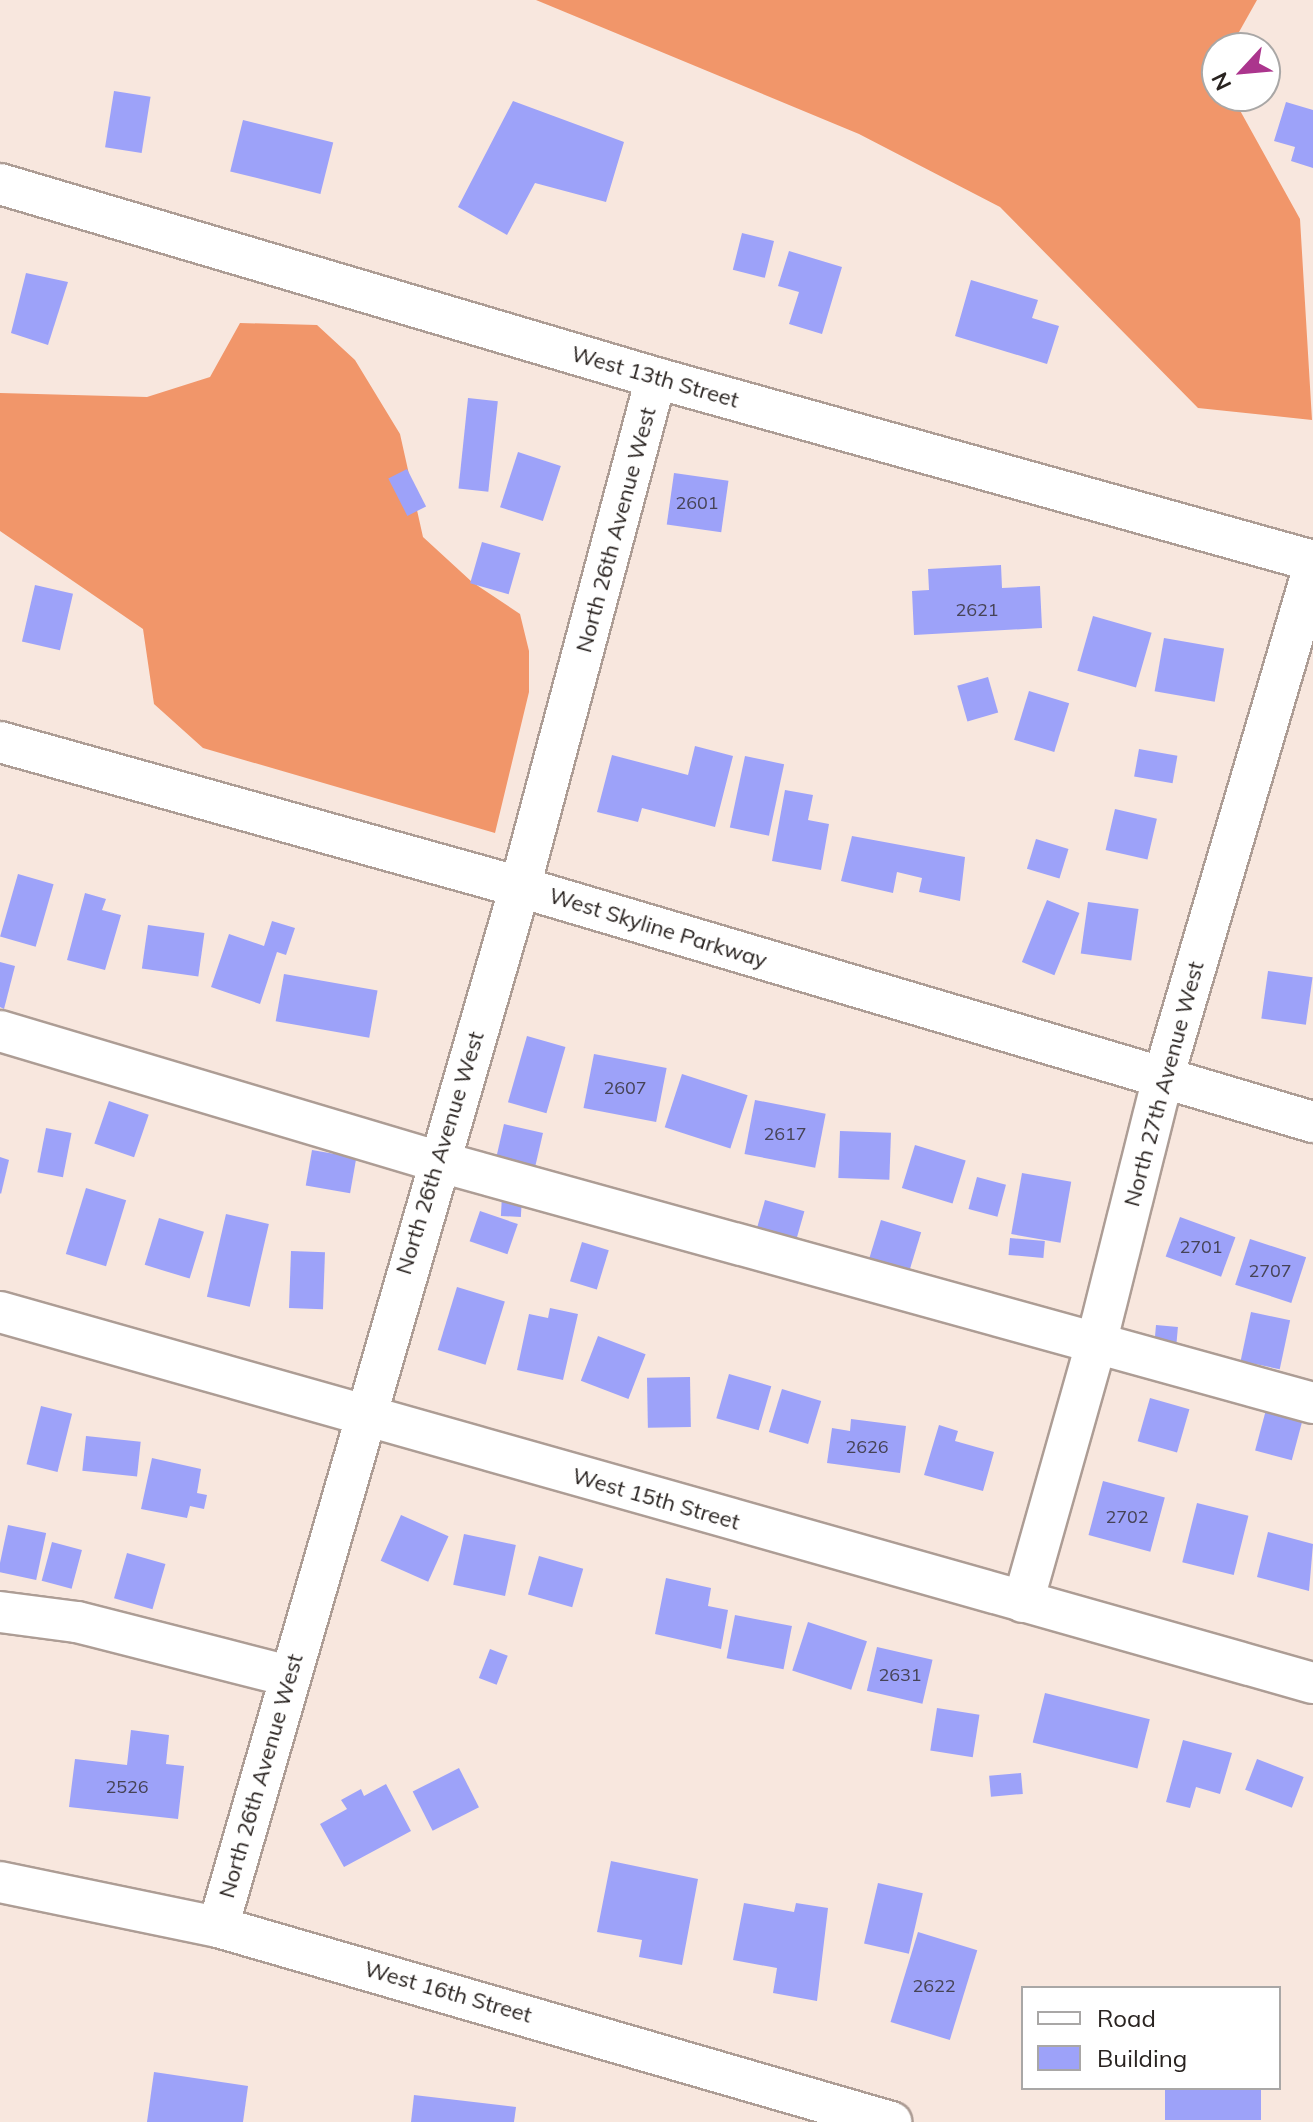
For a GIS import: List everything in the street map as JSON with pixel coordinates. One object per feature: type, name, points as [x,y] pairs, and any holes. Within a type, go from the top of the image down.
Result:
[{"type":"street","name":"West 13th Street","points":[[0,184],[656,378],[1313,561]]},
{"type":"street","name":"North 26th Avenue West","points":[[218,1927],[437,1161],[520,887],[656,378]]},
{"type":"street","name":"North 27th Avenue West","points":[[1023,1602],[1096,1344],[1163,1078],[1313,569]]},
{"type":"street","name":"West Skyline Parkway","points":[[0,742],[520,887],[1313,1122]]},
{"type":"street","points":[[0,1031],[437,1161],[1313,1403]]},
{"type":"street","name":"West 15th Street","points":[[0,1312],[1313,1683]]},
{"type":"street","points":[[0,1612],[77,1622],[289,1676]]},
{"type":"street","name":"West 16th Street","points":[[0,1882],[218,1927],[891,2122]]},
{"type":"shaded area","points":[[536,0],[1257,0],[1239,32],[1201,32],[1201,112],[1241,112],[1300,219],[1312,420],[1198,408],[1000,207],[859,134]]},
{"type":"shaded area","points":[[240,323],[317,325],[355,360],[400,434],[423,537],[472,582],[520,614],[529,651],[529,692],[495,833],[203,748],[154,704],[143,629],[0,531],[0,393],[147,397],[210,377]]},
{"type":"building","points":[[114,91],[151,97],[142,153],[105,147]]},
{"type":"building","points":[[513,101],[624,142],[606,202],[535,183],[507,235],[458,207]]},
{"type":"building","points":[[1286,102],[1313,110],[1313,168],[1291,161],[1295,147],[1274,141]]},
{"type":"building","points":[[243,120],[333,142],[320,194],[230,171]]},
{"type":"building","points":[[742,233],[774,241],[765,278],[733,270]]},
{"type":"building","points":[[789,251],[842,267],[822,334],[789,324],[799,292],[778,286]]},
{"type":"building","points":[[26,273],[68,282],[48,345],[11,333]]},
{"type":"building","points":[[971,280],[1038,300],[1032,318],[1059,326],[1047,364],[955,336]]},
{"type":"building","points":[[468,398],[498,401],[488,492],[458,489]]},
{"type":"building","points":[[518,452],[561,466],[543,521],[500,507]]},
{"type":"building","points":[[407,469],[426,506],[407,516],[388,479]]},
{"type":"building","points":[[674,473],[728,481],[721,532],[667,524]]},
{"type":"building","points":[[482,542],[520,553],[509,594],[470,583]]},
{"type":"building","points":[[1001,565],[1002,588],[1040,586],[1042,628],[914,635],[912,591],[929,590],[928,569]]},
{"type":"building","points":[[35,585],[73,594],[60,650],[22,642]]},
{"type":"building","points":[[1093,616],[1152,633],[1136,688],[1077,671]]},
{"type":"building","points":[[1164,638],[1224,649],[1215,702],[1155,691]]},
{"type":"building","points":[[988,677],[998,713],[967,721],[957,686]]},
{"type":"building","points":[[1029,691],[1069,703],[1054,752],[1014,740]]},
{"type":"building","points":[[695,746],[733,756],[715,827],[642,808],[638,822],[597,812],[612,755],[688,775]]},
{"type":"building","points":[[1139,749],[1177,756],[1173,783],[1134,777]]},
{"type":"building","points":[[745,756],[784,764],[769,836],[730,827]]},
{"type":"building","points":[[785,790],[813,795],[808,820],[829,824],[821,870],[772,861]]},
{"type":"building","points":[[1115,809],[1157,819],[1147,860],[1106,850]]},
{"type":"building","points":[[852,836],[965,857],[960,901],[919,892],[922,878],[897,872],[893,893],[841,881]]},
{"type":"building","points":[[1036,839],[1069,849],[1059,879],[1027,869]]},
{"type":"building","points":[[18,874],[54,884],[36,947],[0,936]]},
{"type":"building","points":[[85,893],[106,899],[102,910],[121,915],[105,970],[67,960]]},
{"type":"building","points":[[1047,900],[1079,913],[1054,975],[1022,962]]},
{"type":"building","points":[[1088,902],[1139,909],[1131,961],[1081,953]]},
{"type":"building","points":[[272,921],[295,928],[286,955],[277,952],[260,1004],[211,987],[229,934],[264,946]]},
{"type":"building","points":[[148,925],[204,933],[198,977],[142,969]]},
{"type":"building","points":[[0,962],[15,966],[4,1009],[0,1007]]},
{"type":"building","points":[[1268,971],[1313,977],[1306,1025],[1261,1019]]},
{"type":"building","points":[[284,974],[378,990],[369,1038],[276,1021]]},
{"type":"building","points":[[527,1036],[565,1047],[546,1113],[508,1102]]},
{"type":"building","points":[[594,1054],[667,1068],[656,1122],[584,1108]]},
{"type":"building","points":[[682,1074],[748,1095],[730,1149],[665,1127]]},
{"type":"building","points":[[755,1100],[826,1114],[815,1168],[745,1154]]},
{"type":"building","points":[[109,1101],[149,1115],[134,1157],[94,1144]]},
{"type":"building","points":[[504,1124],[543,1133],[535,1167],[496,1158]]},
{"type":"building","points":[[46,1128],[72,1133],[63,1177],[37,1172]]},
{"type":"building","points":[[840,1131],[891,1133],[889,1180],[838,1178]]},
{"type":"building","points":[[915,1145],[966,1160],[953,1204],[902,1188]]},
{"type":"building","points":[[312,1150],[356,1158],[350,1193],[306,1185]]},
{"type":"building","points":[[0,1157],[9,1160],[1,1194],[0,1193]]},
{"type":"building","points":[[1022,1173],[1071,1182],[1060,1243],[1011,1234]]},
{"type":"building","points":[[977,1177],[1006,1185],[997,1217],[968,1209]]},
{"type":"building","points":[[86,1188],[126,1200],[106,1266],[66,1254]]},
{"type":"building","points":[[502,1195],[522,1196],[521,1217],[501,1216]]},
{"type":"building","points":[[765,1200],[804,1211],[795,1245],[755,1234]]},
{"type":"building","points":[[480,1211],[518,1224],[507,1254],[470,1241]]},
{"type":"building","points":[[226,1214],[269,1224],[250,1307],[207,1297]]},
{"type":"building","points":[[1180,1217],[1235,1237],[1221,1277],[1166,1256]]},
{"type":"building","points":[[159,1218],[204,1232],[190,1279],[145,1265]]},
{"type":"building","points":[[881,1220],[921,1232],[909,1271],[869,1259]]},
{"type":"building","points":[[1010,1238],[1045,1241],[1043,1258],[1009,1255]]},
{"type":"building","points":[[1250,1239],[1306,1257],[1291,1303],[1235,1285]]},
{"type":"building","points":[[582,1242],[609,1250],[597,1289],[570,1281]]},
{"type":"building","points":[[291,1251],[325,1252],[323,1309],[289,1308]]},
{"type":"building","points":[[457,1287],[505,1302],[486,1365],[438,1350]]},
{"type":"building","points":[[550,1308],[578,1314],[563,1380],[517,1370],[529,1314],[548,1318]]},
{"type":"building","points":[[1251,1312],[1290,1320],[1280,1369],[1241,1361]]},
{"type":"building","points":[[1156,1325],[1178,1327],[1176,1346],[1154,1344]]},
{"type":"building","points":[[598,1336],[646,1354],[628,1399],[581,1381]]},
{"type":"building","points":[[729,1374],[771,1386],[759,1430],[716,1418]]},
{"type":"building","points":[[690,1377],[691,1427],[648,1428],[647,1378]]},
{"type":"building","points":[[782,1389],[821,1401],[808,1444],[769,1432]]},
{"type":"building","points":[[1150,1398],[1189,1409],[1177,1453],[1138,1441]]},
{"type":"building","points":[[41,1406],[72,1414],[58,1472],[26,1464]]},
{"type":"building","points":[[1267,1406],[1304,1416],[1292,1460],[1255,1450]]},
{"type":"building","points":[[851,1419],[906,1426],[900,1473],[827,1463],[832,1428],[850,1431]]},
{"type":"building","points":[[939,1425],[958,1431],[955,1441],[994,1452],[983,1491],[924,1475]]},
{"type":"building","points":[[86,1436],[141,1442],[137,1477],[82,1471]]},
{"type":"building","points":[[152,1458],[201,1469],[197,1493],[207,1495],[204,1509],[190,1506],[187,1518],[141,1509]]},
{"type":"building","points":[[1103,1481],[1165,1498],[1150,1552],[1089,1535]]},
{"type":"building","points":[[1197,1503],[1248,1516],[1234,1575],[1182,1562]]},
{"type":"building","points":[[401,1515],[449,1536],[428,1582],[381,1561]]},
{"type":"building","points":[[8,1525],[46,1533],[36,1580],[0,1572]]},
{"type":"building","points":[[1268,1532],[1313,1544],[1309,1591],[1257,1577]]},
{"type":"building","points":[[464,1534],[516,1545],[505,1596],[453,1585]]},
{"type":"building","points":[[52,1542],[82,1550],[72,1589],[42,1581]]},
{"type":"building","points":[[127,1553],[165,1564],[152,1609],[114,1598]]},
{"type":"building","points":[[539,1556],[583,1569],[572,1607],[528,1594]]},
{"type":"building","points":[[666,1578],[711,1588],[708,1606],[728,1610],[721,1649],[655,1634]]},
{"type":"building","points":[[735,1615],[792,1626],[784,1669],[727,1658]]},
{"type":"building","points":[[808,1622],[867,1641],[851,1690],[792,1671]]},
{"type":"building","points":[[877,1647],[933,1660],[922,1704],[867,1691]]},
{"type":"building","points":[[490,1649],[508,1656],[497,1685],[479,1678]]},
{"type":"building","points":[[1045,1693],[1150,1719],[1137,1769],[1033,1742]]},
{"type":"building","points":[[937,1708],[979,1715],[973,1757],[930,1750]]},
{"type":"building","points":[[131,1730],[169,1735],[166,1764],[184,1766],[178,1819],[69,1807],[75,1759],[127,1765]]},
{"type":"building","points":[[1183,1740],[1232,1753],[1220,1794],[1196,1787],[1190,1808],[1166,1802]]},
{"type":"building","points":[[1257,1759],[1304,1777],[1292,1808],[1245,1790]]},
{"type":"building","points":[[459,1768],[479,1807],[433,1831],[413,1792]]},
{"type":"building","points":[[1021,1773],[1023,1794],[991,1797],[989,1776]]},
{"type":"building","points":[[386,1784],[411,1831],[344,1867],[320,1824],[347,1809],[341,1800],[361,1789],[364,1796]]},
{"type":"building","points":[[611,1861],[698,1879],[682,1965],[639,1957],[642,1940],[597,1932]]},
{"type":"building","points":[[878,1883],[923,1893],[909,1954],[864,1943]]},
{"type":"building","points":[[744,1903],[794,1912],[796,1903],[828,1908],[817,2001],[773,1993],[777,1968],[733,1960]]},
{"type":"building","points":[[918,1932],[977,1950],[950,2040],[891,2022]]},
{"type":"building","points":[[154,2072],[248,2086],[243,2122],[147,2122]]},
{"type":"building","points":[[1165,2090],[1261,2090],[1261,2120],[1165,2120]]},
{"type":"building","points":[[414,2095],[516,2107],[514,2122],[411,2122]]}]
